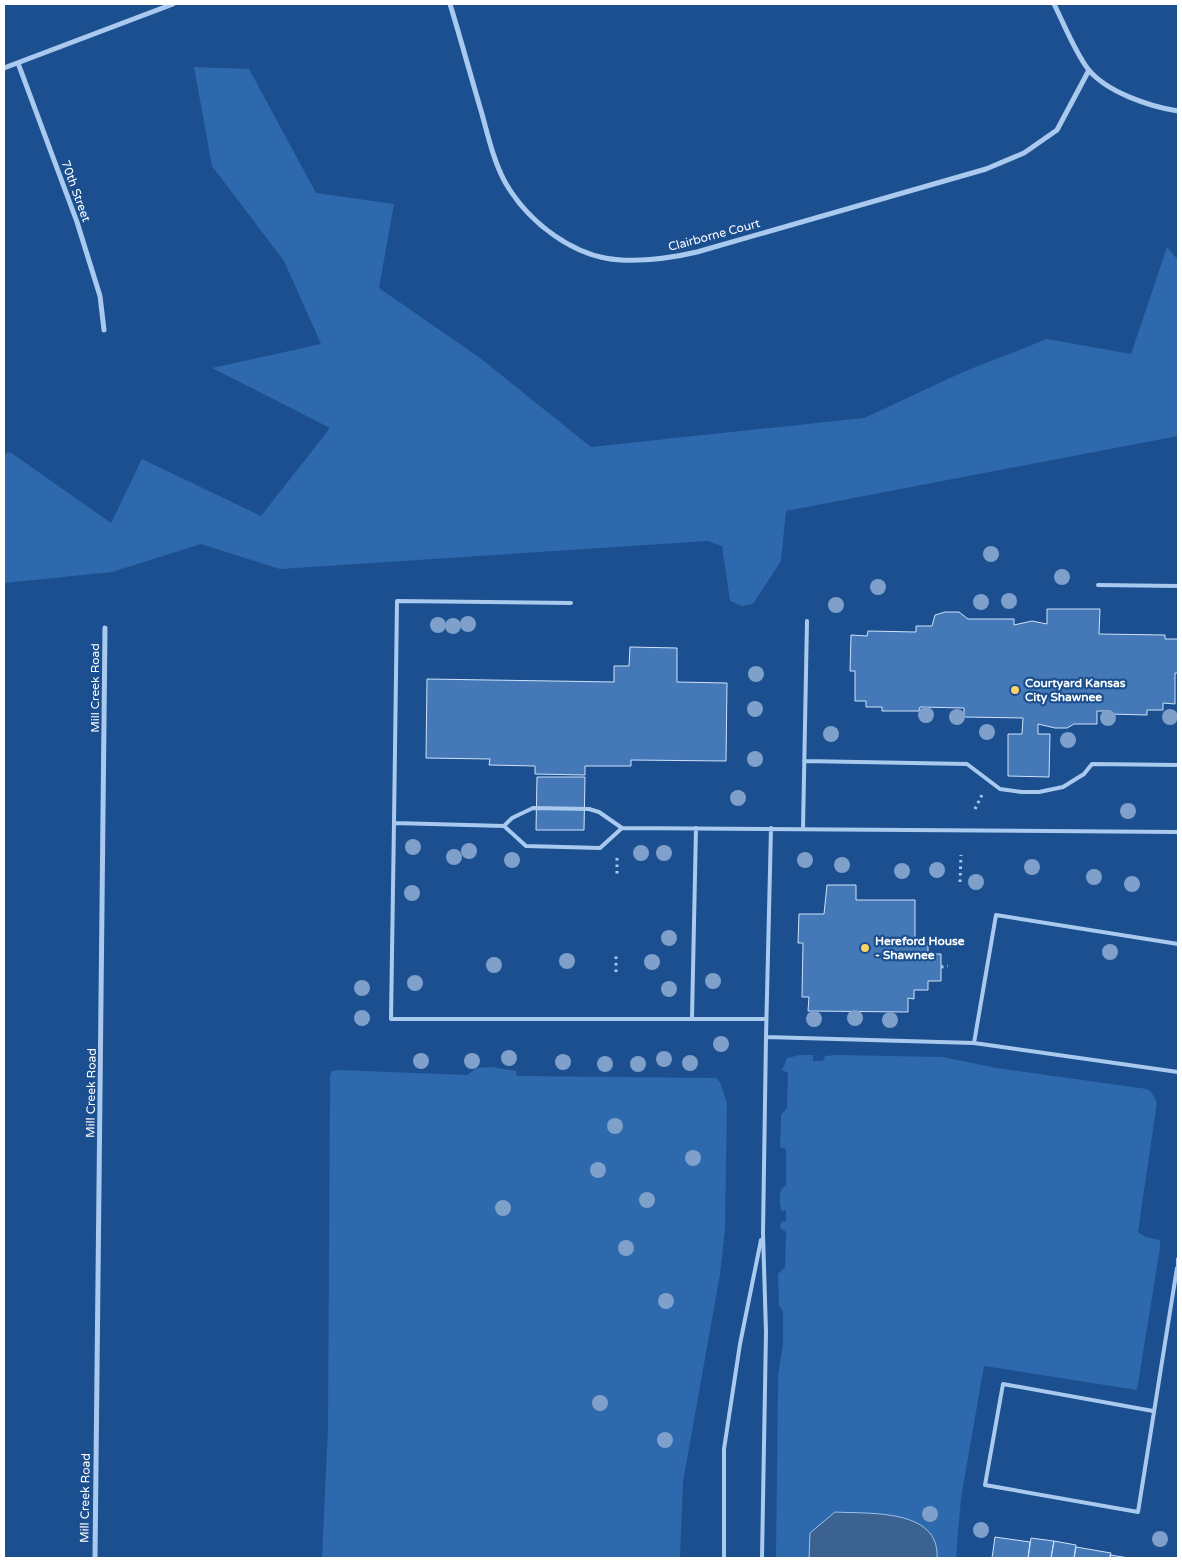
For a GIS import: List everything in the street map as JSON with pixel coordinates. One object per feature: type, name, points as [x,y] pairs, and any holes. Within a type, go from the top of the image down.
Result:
[{"type":"street","points":[[4,68],[173,4]]},
{"type":"street","name":"Clairborne Court","points":[[450,4],[490,142],[505,181],[528,213],[553,235],[588,252],[620,260],[662,260],[697,252],[986,169],[1024,153],[1058,130],[1089,70]]},
{"type":"street","points":[[1054,4],[1089,70],[1117,92],[1155,108],[1178,111]]},
{"type":"street","name":"70th Street","points":[[18,63],[80,231],[100,296],[104,330]]},
{"type":"street","name":"Mill Creek Road","points":[[95,1558],[105,628]]},
{"type":"lane","points":[[1098,585],[1178,586]]},
{"type":"lane","points":[[570,603],[397,601],[392,1019],[692,1018],[766,1020]]},
{"type":"lane","points":[[804,829],[807,621]]},
{"type":"lane","points":[[804,761],[967,764],[1000,789],[1022,792],[1039,792],[1063,787],[1084,774],[1092,764],[1178,765]]},
{"type":"lane","points":[[504,826],[512,818],[533,808],[589,809],[604,815],[622,828],[1178,832]]},
{"type":"lane","points":[[394,823],[504,826],[526,846],[600,848],[622,828]]},
{"type":"lane","points":[[692,1018],[696,828]]},
{"type":"lane","points":[[762,1558],[766,1332],[763,1233],[771,828]]},
{"type":"lane","points":[[974,1043],[996,915],[1178,944]]},
{"type":"lane","points":[[766,1037],[974,1043],[1178,1072]]},
{"type":"lane","points":[[724,1558],[724,1449],[740,1344],[763,1233]]},
{"type":"lane","points":[[1153,1411],[1003,1384],[985,1485],[1138,1512],[1178,1259]]},
{"type":"path","points":[[975,809],[982,795]]},
{"type":"path","points":[[960,882],[961,855]]},
{"type":"path","points":[[617,858],[617,874]]},
{"type":"path","points":[[616,955],[616,972]]},
{"type":"path","points":[[941,967],[948,966]]},
{"type":"shaded area","points":[[194,67],[249,69],[316,193],[394,204],[379,288],[480,358],[591,447],[864,418],[963,372],[1047,339],[1131,354],[1167,247],[1178,260],[1178,436],[786,511],[781,561],[753,604],[742,606],[730,601],[722,546],[708,541],[280,569],[201,544],[112,572],[4,583],[4,454],[10,452],[111,523],[142,459],[261,516],[330,428],[212,368],[321,344],[284,261],[212,166]]},
{"type":"shaded area","points":[[813,1055],[813,1061],[823,1061],[825,1056],[837,1055],[943,1057],[996,1068],[1147,1089],[1152,1093],[1157,1102],[1138,1232],[1146,1237],[1160,1240],[1160,1248],[1137,1390],[984,1366],[961,1498],[956,1558],[776,1558],[778,1375],[783,1344],[783,1311],[779,1306],[778,1274],[785,1267],[786,1232],[780,1228],[781,1222],[786,1221],[786,1210],[781,1211],[780,1196],[781,1190],[786,1185],[786,1149],[780,1147],[781,1115],[787,1108],[788,1073],[782,1070],[787,1058]]},
{"type":"shaded area","points":[[492,1067],[516,1071],[517,1076],[716,1078],[720,1082],[727,1103],[725,1230],[720,1274],[683,1482],[680,1558],[322,1558],[328,1428],[330,1075],[332,1071],[338,1070],[467,1075],[477,1068]]},
{"type":"shaded area","points":[[835,1512],[883,1514],[915,1522],[927,1530],[935,1542],[937,1558],[809,1558],[810,1533]]},
{"type":"building","name":"Courtyard Kansas City Shawnee","points":[[1047,609],[1100,609],[1099,634],[1165,635],[1165,639],[1178,639],[1178,673],[1175,673],[1175,704],[1163,703],[1163,710],[1147,710],[1147,715],[1110,714],[1110,711],[1097,711],[1097,724],[1074,724],[1067,728],[1055,728],[1038,724],[1038,734],[1050,734],[1049,777],[1008,776],[1008,734],[1022,734],[1023,718],[964,717],[964,708],[920,707],[919,711],[882,711],[882,707],[866,707],[866,701],[855,701],[855,671],[850,671],[851,635],[867,636],[868,631],[916,632],[916,626],[932,626],[935,615],[945,612],[959,612],[968,619],[1014,619],[1014,625],[1032,621],[1047,624]]},
{"type":"building","points":[[630,647],[677,648],[677,682],[727,683],[726,761],[631,760],[631,766],[585,766],[585,775],[535,774],[535,766],[489,765],[490,759],[426,758],[427,679],[614,682],[614,666],[629,666]]},
{"type":"building","points":[[537,777],[585,777],[584,830],[536,830]]},
{"type":"building","name":"Hereford House - Shawnee","points":[[827,885],[856,885],[856,900],[915,900],[915,943],[928,943],[928,954],[941,954],[941,981],[928,981],[928,990],[914,990],[914,999],[908,998],[908,1012],[808,1011],[809,997],[802,997],[803,943],[798,943],[799,914],[824,914]]},
{"type":"building","points":[[995,1537],[1030,1542],[1028,1558],[992,1558]]},
{"type":"building","points":[[1031,1538],[1054,1541],[1051,1558],[1028,1558]]},
{"type":"building","points":[[1054,1541],[1076,1545],[1074,1558],[1051,1558]]},
{"type":"building","points":[[1076,1547],[1111,1553],[1110,1558],[1074,1558]]},
{"type":"building","points":[[1110,1555],[1129,1558],[1110,1558]]},
{"type":"place","name":"Courtyard Kansas City Shawnee","points":[[1015,690]]},
{"type":"place","name":"Hereford House - Shawnee","points":[[865,948]]}]
